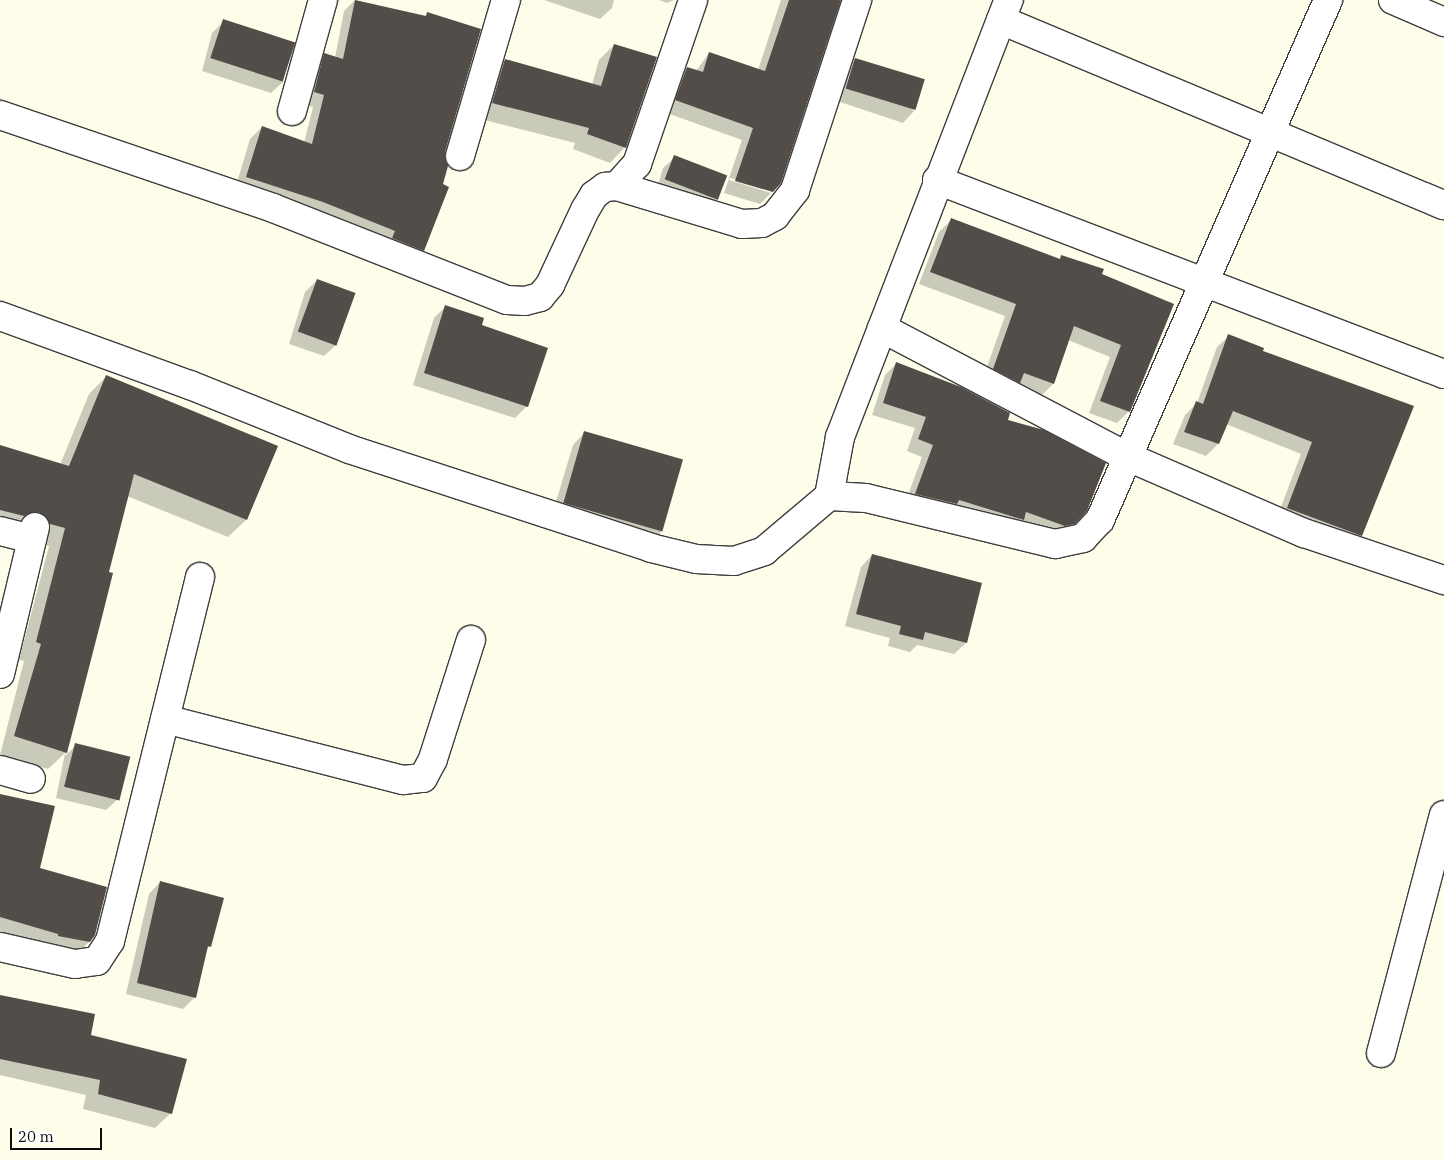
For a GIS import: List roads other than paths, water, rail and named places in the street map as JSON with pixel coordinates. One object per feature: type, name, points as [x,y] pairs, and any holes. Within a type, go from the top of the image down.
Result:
[{"type":"street","points":[[292,111],[323,0]]},
{"type":"street","points":[[460,156],[506,0]]},
{"type":"street","points":[[617,186],[637,164],[693,0]]},
{"type":"street","points":[[0,115],[273,208],[507,300],[525,301],[540,297],[550,286],[594,195],[605,187],[617,186],[742,224],[762,223],[775,216],[795,190],[857,0]]},
{"type":"street","points":[[829,496],[866,498],[1055,544],[1083,538],[1100,520],[1202,283],[1328,0]]},
{"type":"street","points":[[1394,0],[1444,22]]},
{"type":"street","points":[[0,316],[190,385],[349,450],[651,548],[696,559],[734,561],[764,552],[829,496],[840,437],[937,180],[1005,10],[1270,130],[1444,205]]},
{"type":"street","points":[[937,180],[1444,374]]},
{"type":"street","points":[[882,328],[1128,458],[1304,533],[1444,580]]},
{"type":"street","points":[[0,531],[33,533],[0,674]]},
{"type":"street","points":[[0,947],[75,964],[97,961],[110,941],[200,577]]},
{"type":"street","points":[[165,719],[403,780],[423,778],[433,759],[471,640]]},
{"type":"street","points":[[0,770],[31,779]]},
{"type":"street","points":[[1381,1053],[1434,893],[1444,815]]}]
